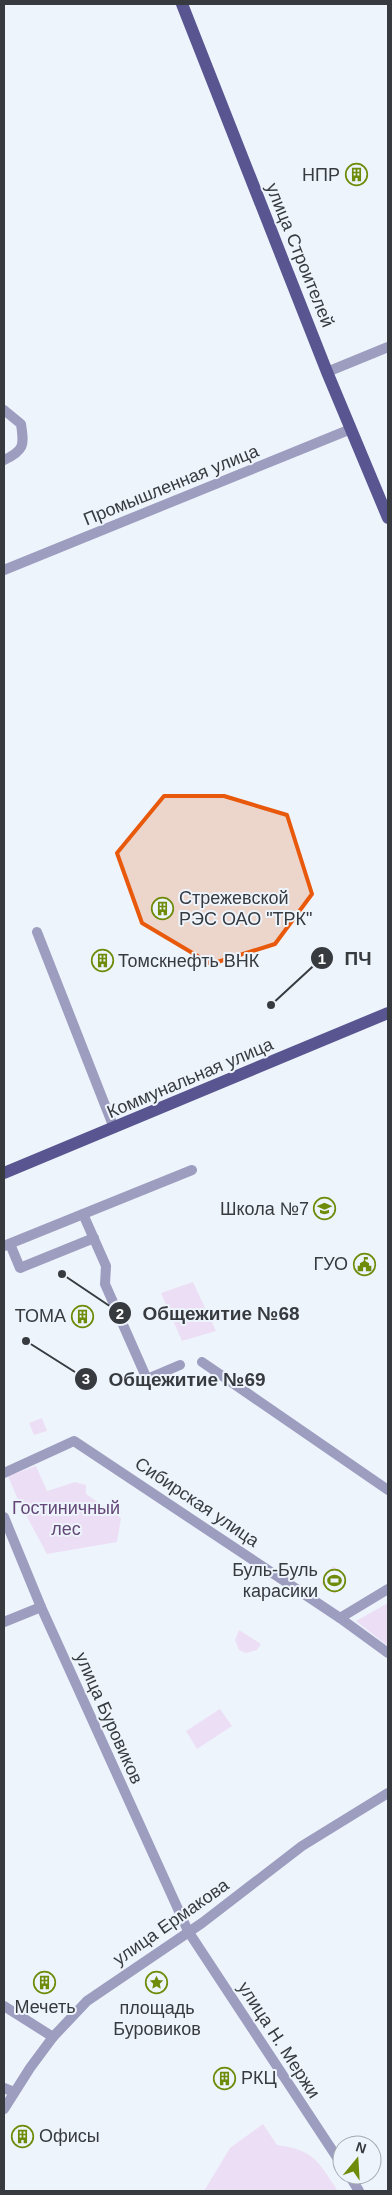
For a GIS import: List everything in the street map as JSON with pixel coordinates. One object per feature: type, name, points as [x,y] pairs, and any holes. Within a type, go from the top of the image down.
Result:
[{"type":"main road","name":"улица Строителей","points":[[182,4],[327,372],[388,518]]},
{"type":"main road","name":"Коммунальная улица","points":[[4,1173],[388,1013]]},
{"type":"street","points":[[327,372],[388,348]]},
{"type":"street","points":[[4,410],[21,424],[24,443],[18,453],[4,460]]},
{"type":"street","name":"Промышленная улица","points":[[4,570],[352,429]]},
{"type":"street","points":[[37,932],[114,1128]]},
{"type":"street","points":[[94,1238],[20,1268],[7,1245],[192,1170]]},
{"type":"street","points":[[83,1214],[106,1266],[105,1284],[147,1379],[180,1365]]},
{"type":"street","points":[[202,1362],[388,1490]]},
{"type":"street","name":"Сибирская улица","points":[[4,1473],[74,1441],[340,1618],[388,1653]]},
{"type":"street","name":"улица Буровиков","points":[[4,1517],[41,1607],[188,1931]]},
{"type":"street","points":[[340,1618],[388,1589]]},
{"type":"street","points":[[4,1622],[41,1607]]},
{"type":"street","name":"улица Ермакова","points":[[4,2110],[14,2092],[53,2036],[96,1994],[188,1931],[302,1846],[388,1793]]},
{"type":"street","name":"улица Н. Мержи","points":[[188,1931],[332,2150]]},
{"type":"street","points":[[4,2006],[53,2036]]},
{"type":"street","points":[[4,2088],[14,2092]]},
{"type":"highlighted area","points":[[164,796],[224,796],[287,815],[312,894],[275,944],[211,964],[142,923],[117,853]]},
{"type":"green space","points":[[193,1282],[216,1331],[182,1341],[161,1293]]},
{"type":"green space","points":[[42,1418],[47,1431],[34,1435],[29,1423]]},
{"type":"green space","name":"Гостиничный лес","points":[[36,1466],[47,1491],[75,1482],[86,1485],[86,1494],[121,1518],[117,1542],[47,1554],[19,1502],[8,1476]]},
{"type":"green space","name":"Буль-Буль карасики","points":[[333,1566],[347,1576],[335,1594],[321,1584]]},
{"type":"green space","points":[[388,1603],[388,1646],[356,1621]]},
{"type":"green space","points":[[239,1630],[261,1644],[257,1650],[246,1653],[239,1650],[235,1640]]},
{"type":"green space","points":[[220,1709],[232,1726],[197,1749],[186,1731]]},
{"type":"green space","points":[[263,2124],[277,2145],[300,2150],[314,2159],[338,2191],[204,2191],[230,2148]]},
{"type":"place","name":"НПР","points":[[356,175]]},
{"type":"place","name":"Стрежевской РЭС ОАО \"ТРК\"","points":[[163,908]]},
{"type":"place","name":"Томскнефть ВНК","points":[[102,961]]},
{"type":"place","name":"ПЧ","points":[[271,1005]]},
{"type":"place","name":"Школа №7","points":[[325,1209]]},
{"type":"place","name":"ГУО","points":[[364,1264]]},
{"type":"place","name":"Общежитие №68","points":[[62,1274]]},
{"type":"place","name":"ТОМА","points":[[82,1316]]},
{"type":"place","name":"Общежитие №69","points":[[26,1341]]},
{"type":"place","name":"Буль-Буль карасики","points":[[334,1580]]},
{"type":"place","name":"Мечеть","points":[[45,1982]]},
{"type":"place","name":"площадь Буровиков","points":[[157,1983]]},
{"type":"place","name":"РКЦ","points":[[225,2078]]},
{"type":"place","name":"Офисы","points":[[23,2136]]}]
